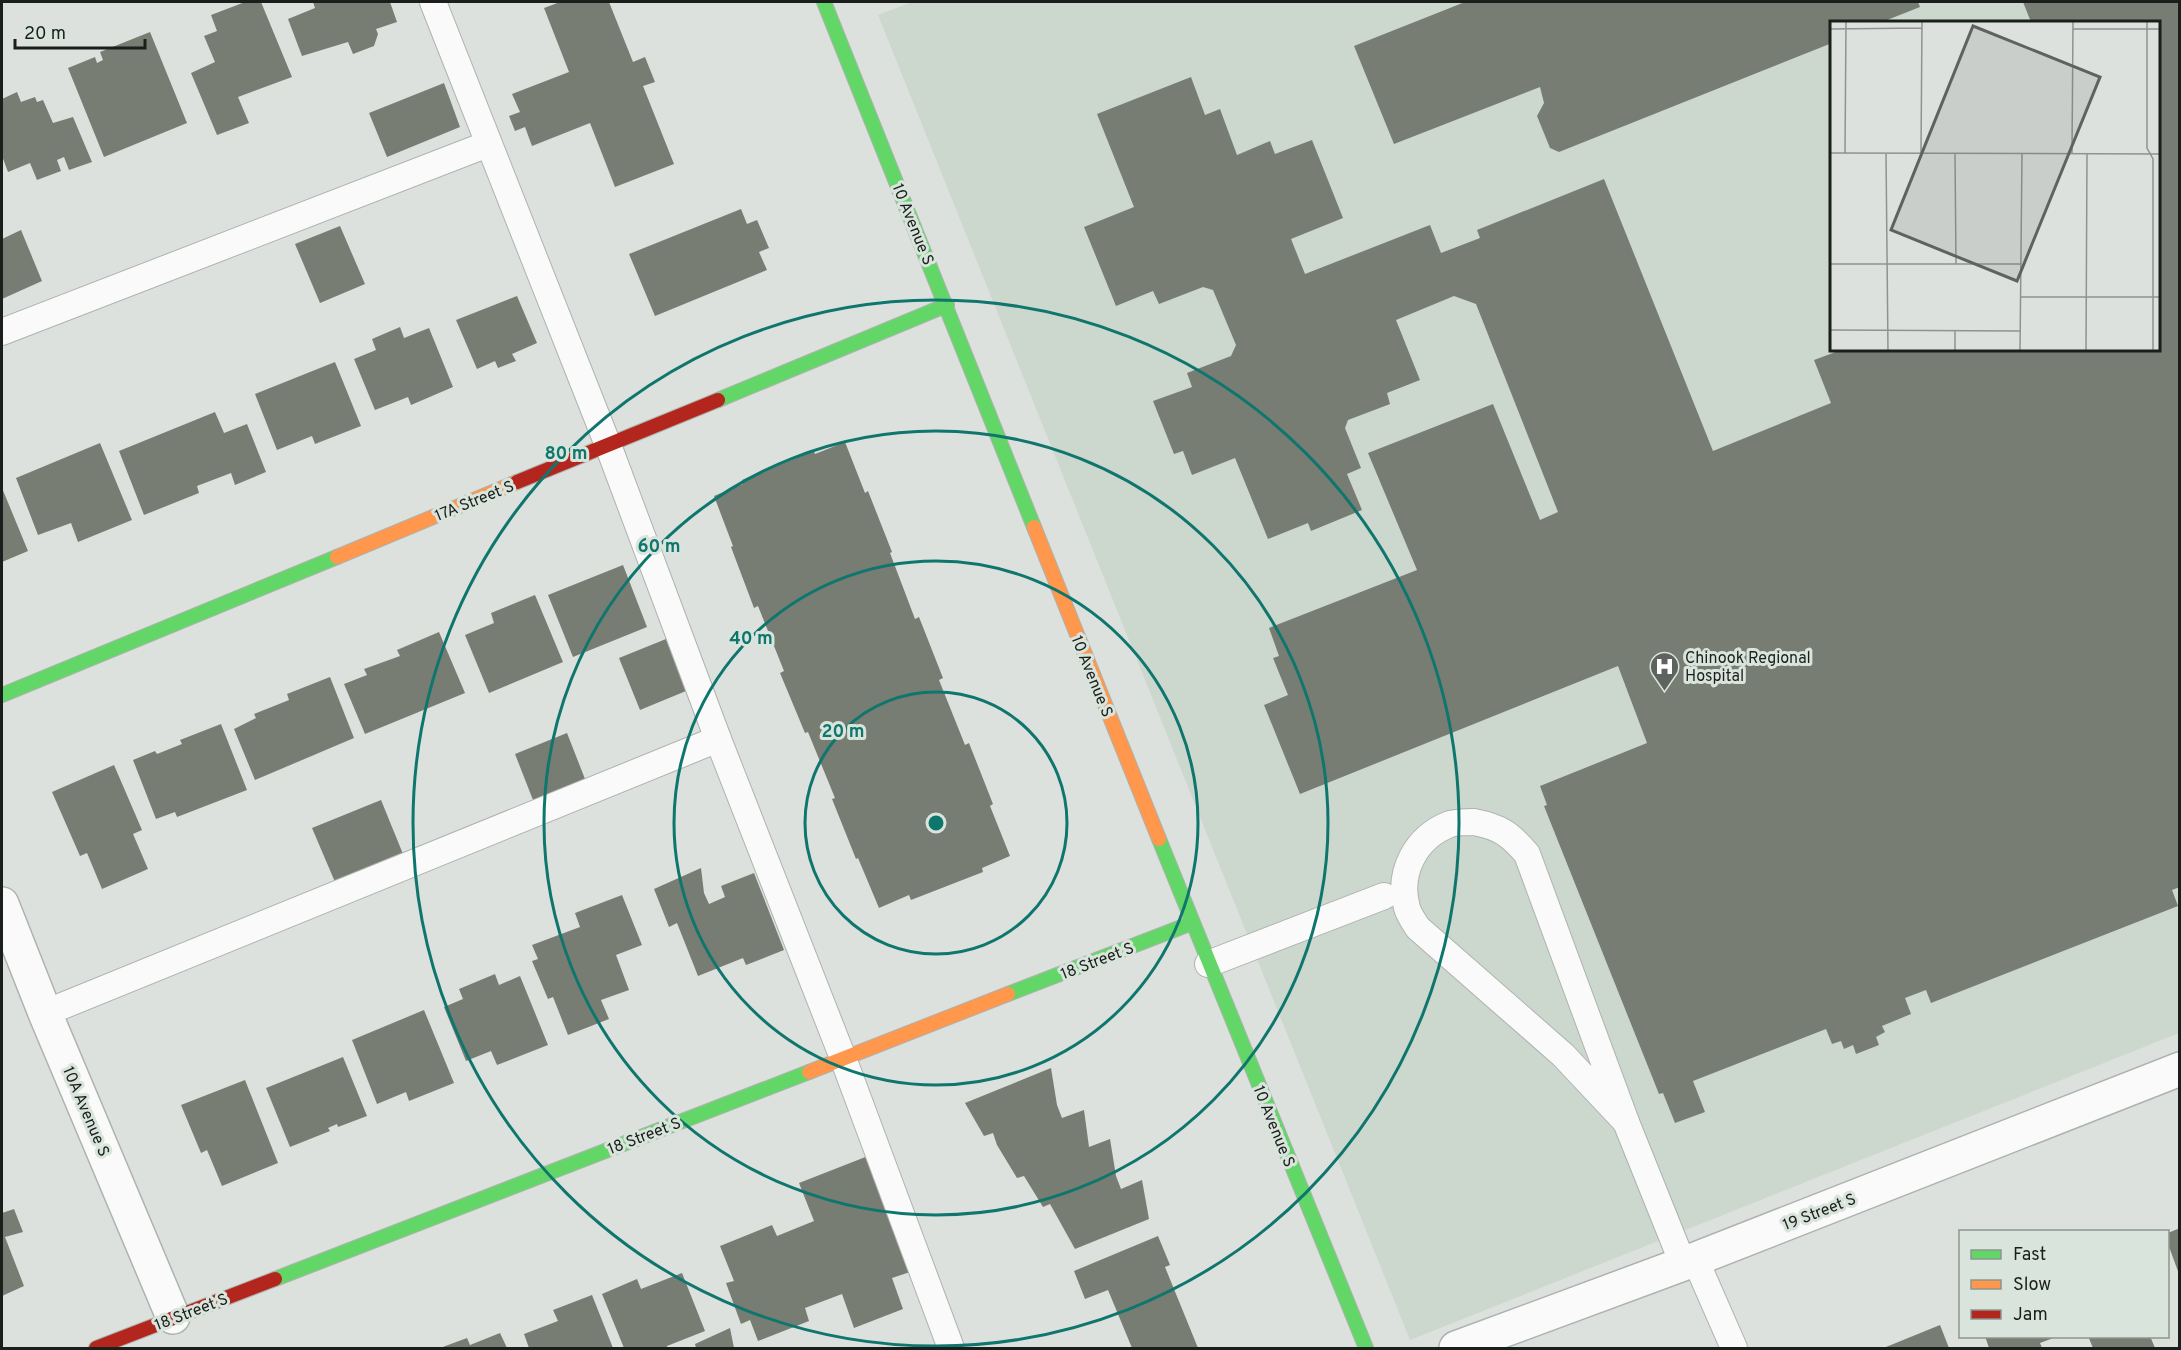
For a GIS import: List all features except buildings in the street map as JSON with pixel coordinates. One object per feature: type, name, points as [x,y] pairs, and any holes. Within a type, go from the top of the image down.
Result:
[{"type":"street","name":"10 Avenue S","points":[[824,2],[1191,923],[1365,1348]]},
{"type":"street","name":"17A Street S","points":[[2,695],[946,305]]},
{"type":"street","name":"10A Avenue S","points":[[2,904],[173,1317]]},
{"type":"street","name":"18 Street S","points":[[96,1348],[1191,923]]},
{"type":"street","name":"19 Street S","points":[[1456,1348],[1689,1262],[2180,1069]]},
{"type":"lane","points":[[433,2],[608,445],[718,739],[843,1058],[949,1348]]},
{"type":"lane","points":[[2,332],[488,144]]},
{"type":"lane","points":[[45,1012],[718,739]]},
{"type":"lane","points":[[1626,1122],[1563,1055],[1418,928],[1407,909],[1404,888],[1407,867],[1417,847],[1432,832],[1452,824],[1474,822],[1495,826],[1513,838],[1527,854],[1626,1122],[1689,1262],[1734,1348]]},
{"type":"lane","points":[[1208,964],[1384,896]]},
{"type":"shaded area","name":"Chinook Regional Hospital","points":[[912,2],[2179,2],[2179,1033],[1410,1340],[878,15]]},
{"type":"traffic: fast","points":[[824,2],[1034,527]]},
{"type":"traffic: fast","points":[[718,400],[947,305]]},
{"type":"traffic: fast","points":[[2,695],[337,557]]},
{"type":"traffic: fast","points":[[1159,839],[1366,1348]]},
{"type":"traffic: fast","points":[[1008,994],[1192,923]]},
{"type":"traffic: fast","points":[[275,1279],[809,1072]]},
{"type":"traffic: slow","points":[[337,557],[517,482]]},
{"type":"traffic: slow","points":[[1034,527],[1159,839]]},
{"type":"traffic: slow","points":[[809,1072],[1008,994]]},
{"type":"traffic: jam","points":[[517,482],[718,400]]},
{"type":"traffic: jam","points":[[96,1348],[275,1279]]},
{"type":"place","name":"Chinook Regional Hospital","points":[[1664,692]]}]
